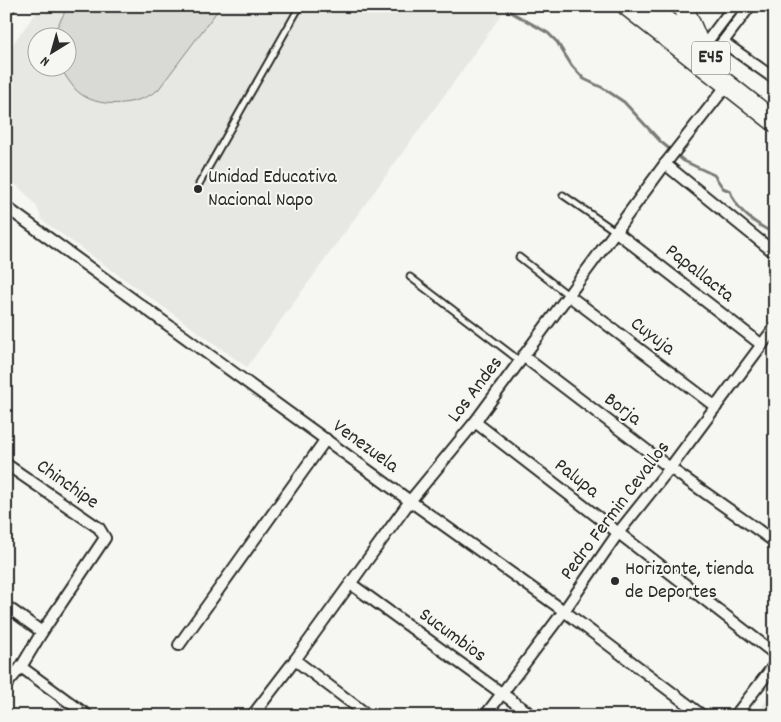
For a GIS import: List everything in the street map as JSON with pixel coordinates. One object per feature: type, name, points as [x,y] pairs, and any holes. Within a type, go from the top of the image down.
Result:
[{"type":"highway","name":"E45","points":[[627,6],[775,107]]},
{"type":"highway","name":"E45","points":[[648,6],[703,58],[727,85],[775,122]]},
{"type":"highway","points":[[683,6],[703,58]]},
{"type":"street","points":[[6,11],[10,6]]},
{"type":"street","points":[[703,58],[734,6]]},
{"type":"street","points":[[703,58],[723,42],[750,6]]},
{"type":"street","points":[[723,42],[775,78]]},
{"type":"street","name":"Los Andes","points":[[252,716],[351,584],[410,501],[475,422],[615,231],[727,85]]},
{"type":"street","points":[[666,163],[775,253]]},
{"type":"street","name":"Venezuela","points":[[6,207],[564,611],[703,716]]},
{"type":"street","name":"Papallacta","points":[[615,231],[762,345]]},
{"type":"street","name":"Cuyuja","points":[[568,295],[716,407]]},
{"type":"street","name":"Pedro Fermin Cevallos","points":[[485,716],[564,611],[618,533],[670,468],[775,328]]},
{"type":"street","name":"Borja","points":[[522,358],[670,468],[775,542]]},
{"type":"street","name":"Palupa","points":[[475,422],[775,654]]},
{"type":"street","points":[[179,645],[326,439]]},
{"type":"street","name":"Chinchipe","points":[[7,465],[99,528],[105,538],[42,632]]},
{"type":"street","name":"Sucumbios","points":[[351,584],[533,716]]},
{"type":"street","points":[[6,606],[42,632],[21,667],[6,685]]},
{"type":"street","points":[[295,660],[369,716]]},
{"type":"street","points":[[735,716],[775,664]]},
{"type":"street","points":[[21,667],[88,716]]},
{"type":"lane","points":[[199,184],[300,6]]},
{"type":"lane","points":[[563,196],[615,231]]},
{"type":"lane","points":[[518,257],[568,295]]},
{"type":"lane","points":[[410,277],[522,358]]},
{"type":"lane","points":[[261,705],[266,716]]},
{"type":"shaded area","name":"Unidad Educativa Nacional Napo","points":[[41,6],[504,6],[506,8],[247,367],[42,220],[37,207],[27,195],[13,182],[6,179],[6,53]]},
{"type":"shaded area","points":[[68,6],[221,6],[158,90],[139,100],[117,104],[94,101],[76,90],[67,78],[78,78],[78,28],[57,27]]},
{"type":"shaded area","points":[[775,689],[775,716],[755,716]]},
{"type":"waterway","points":[[503,6],[548,33],[557,42],[572,66],[584,79],[603,88],[624,102],[661,142],[684,161],[714,175],[723,188],[730,191],[737,205],[748,217],[775,234]]},
{"type":"place","name":"Unidad Educativa Nacional Napo","points":[[198,189]]},
{"type":"place","name":"Horizonte, tienda de Deportes","points":[[615,581]]}]
